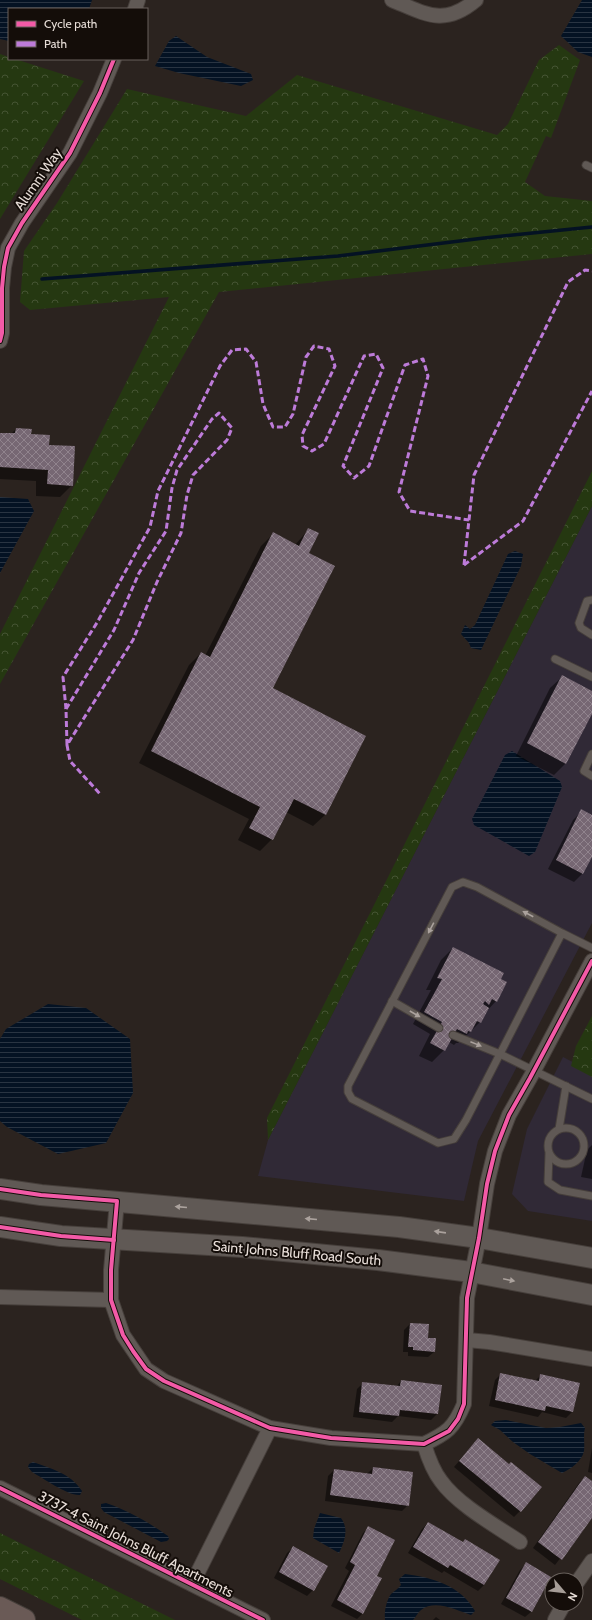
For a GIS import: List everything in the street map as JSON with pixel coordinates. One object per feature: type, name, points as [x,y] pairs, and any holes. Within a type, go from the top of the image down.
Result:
[{"type":"highway","points":[[0,1608],[24,1620]]},
{"type":"main road","points":[[0,1189],[42,1195],[399,1227],[479,1238],[592,1258]]},
{"type":"main road","name":"Saint Johns Bluff Road South","points":[[0,1227],[61,1236],[242,1247],[378,1260],[471,1272],[517,1282],[592,1295]]},
{"type":"street","points":[[392,0],[429,15],[439,17],[456,14],[476,0]]},
{"type":"street","name":"Alumni Way","points":[[0,341],[2,333],[4,267],[8,248],[22,222],[70,153],[100,93],[114,60]]},
{"type":"street","points":[[117,1201],[111,1270],[111,1300],[123,1335],[146,1369],[164,1381],[270,1428],[331,1438],[424,1444],[449,1430],[458,1419],[464,1404],[467,1298],[479,1238],[487,1184],[495,1151],[509,1115],[534,1072],[592,961]]},
{"type":"street","points":[[0,1297],[111,1300]]},
{"type":"street","points":[[467,1340],[489,1342],[592,1360]]},
{"type":"street","points":[[192,1584],[270,1428]]},
{"type":"street","points":[[424,1444],[430,1461],[440,1480],[448,1490],[461,1501],[520,1542]]},
{"type":"street","name":"3737-4 Saint Johns Bluff Apartments","points":[[0,1488],[263,1620]]},
{"type":"street","points":[[584,1572],[592,1561]]},
{"type":"lane","points":[[592,600],[587,601],[579,623],[581,628],[592,634]]},
{"type":"lane","points":[[555,659],[592,677]]},
{"type":"lane","points":[[592,754],[584,771],[592,776]]},
{"type":"lane","points":[[562,933],[464,1124],[454,1139],[438,1143],[352,1099],[348,1092],[348,1086],[452,887],[463,882],[477,887],[592,948]]},
{"type":"lane","points":[[392,1001],[439,1028]]},
{"type":"lane","points":[[453,1035],[500,1054],[534,1072],[592,1099]]},
{"type":"lane","points":[[559,1129],[566,1086]]},
{"type":"lane","points":[[549,1154],[558,1163],[569,1164],[580,1159],[585,1147],[581,1135],[571,1128],[559,1129],[554,1132],[548,1143],[548,1182],[560,1190],[592,1196]]},
{"type":"shaded area","points":[[592,506],[592,923],[478,1141],[464,1201],[258,1176],[268,1140]]},
{"type":"shaded area","points":[[563,1057],[592,1072],[592,1221],[528,1211],[512,1194],[527,1129]]},
{"type":"green space","points":[[559,45],[580,60],[551,138],[546,136],[525,182],[545,196],[592,201],[592,254],[219,292],[0,684],[0,634],[169,297],[30,310],[20,302],[24,251],[57,203],[127,89],[246,116],[297,75],[497,135],[508,124],[539,60]]},
{"type":"green space","points":[[0,54],[8,57],[8,60],[18,60],[84,81],[0,219]]},
{"type":"green space","points":[[592,471],[592,506],[268,1140],[267,1118]]},
{"type":"green space","points":[[592,1016],[592,1077],[571,1066],[576,1046]]},
{"type":"green space","points":[[0,1533],[175,1620],[82,1620],[0,1579]]},
{"type":"water","points":[[0,0],[92,0],[89,8],[8,8],[8,41],[0,39]]},
{"type":"water","points":[[582,0],[592,0],[592,57],[578,52],[561,36]]},
{"type":"water","points":[[176,36],[207,57],[251,74],[253,80],[241,86],[179,73],[155,66],[169,41]]},
{"type":"water","points":[[0,497],[28,499],[34,511],[0,573]]},
{"type":"water","points":[[515,551],[523,554],[521,566],[481,650],[471,648],[469,643],[461,634],[465,625],[470,629],[475,625],[508,554]]},
{"type":"water","points":[[512,751],[560,781],[562,787],[535,852],[529,856],[474,825],[472,819],[505,755]]},
{"type":"water","points":[[48,1004],[86,1008],[130,1039],[133,1093],[106,1143],[58,1154],[7,1127],[0,1121],[0,1039],[6,1029]]},
{"type":"water","points":[[506,1420],[546,1428],[581,1423],[585,1428],[583,1455],[576,1464],[562,1473],[530,1454],[513,1442],[500,1430],[491,1425],[495,1421]]},
{"type":"water","points":[[33,1462],[60,1472],[72,1480],[82,1491],[80,1495],[75,1495],[62,1490],[32,1472],[28,1467],[29,1464]]},
{"type":"water","points":[[106,1503],[130,1513],[146,1522],[168,1536],[169,1539],[161,1542],[104,1512],[101,1508],[101,1504]]},
{"type":"water","points":[[320,1513],[341,1518],[345,1526],[343,1544],[339,1553],[313,1538],[314,1529]]},
{"type":"water","points":[[405,1574],[435,1580],[445,1584],[462,1595],[475,1611],[471,1615],[446,1606],[433,1605],[421,1610],[413,1620],[385,1620],[385,1610],[388,1600],[391,1594],[401,1585],[399,1579]]},
{"type":"building","points":[[16,428],[32,429],[31,434],[50,435],[49,445],[75,446],[73,486],[47,484],[48,470],[0,467],[0,433],[15,433]]},
{"type":"building","points":[[308,528],[319,533],[309,553],[335,566],[273,688],[366,736],[326,815],[294,799],[273,840],[249,828],[260,807],[151,751],[201,652],[210,657],[273,532],[299,546]]},
{"type":"building","points":[[562,675],[592,691],[592,714],[566,764],[527,743]]},
{"type":"building","points":[[581,809],[592,815],[592,857],[583,874],[556,860]]},
{"type":"building","points":[[453,947],[504,973],[501,979],[507,982],[497,1002],[492,999],[489,1005],[485,1001],[483,1004],[489,1008],[481,1023],[477,1021],[471,1032],[468,1031],[467,1034],[457,1029],[445,1051],[430,1043],[442,1022],[424,1012],[442,979],[437,978]]},
{"type":"building","points":[[410,1323],[429,1324],[428,1338],[436,1338],[435,1352],[413,1350],[413,1347],[408,1347]]},
{"type":"building","points":[[500,1373],[539,1381],[540,1374],[580,1383],[573,1412],[546,1406],[545,1411],[495,1400]]},
{"type":"building","points":[[401,1380],[442,1385],[438,1414],[400,1410],[399,1416],[359,1412],[362,1382],[400,1386]]},
{"type":"building","points":[[478,1438],[509,1464],[511,1462],[542,1487],[521,1512],[459,1461]]},
{"type":"building","points":[[373,1467],[413,1472],[409,1506],[330,1495],[334,1469],[372,1474]]},
{"type":"building","points":[[585,1476],[592,1481],[592,1518],[562,1560],[538,1542]]},
{"type":"building","points":[[428,1522],[463,1542],[465,1539],[500,1560],[484,1585],[450,1565],[448,1568],[413,1547]]},
{"type":"building","points":[[368,1526],[395,1540],[377,1576],[382,1578],[363,1614],[337,1600],[355,1565],[350,1562]]},
{"type":"building","points":[[293,1546],[328,1566],[314,1591],[279,1572]]},
{"type":"building","points":[[526,1562],[544,1573],[544,1590],[532,1612],[506,1598]]},
{"type":"waterway","points":[[42,279],[338,256],[484,238],[592,227]]},
{"type":"marked path","points":[[464,565],[474,475],[568,282],[585,270],[592,271]]},
{"type":"marked path","points":[[66,709],[63,677],[98,621],[150,527],[158,491],[220,366],[232,350],[246,349],[256,362],[263,404],[273,427],[285,427],[293,414],[306,357],[314,346],[329,349],[335,366],[302,435],[303,446],[312,451],[324,444],[364,356],[376,354],[383,368],[343,466],[354,478],[369,466],[405,365],[423,359],[428,376],[399,492],[410,511],[469,520]]},
{"type":"marked path","points":[[464,565],[523,521],[592,391]]},
{"type":"marked path","points":[[67,745],[66,709],[114,630],[139,573],[166,531],[172,488],[177,470],[212,419],[219,413],[232,428],[227,440],[193,475],[187,495],[181,533],[157,582],[133,640],[67,745],[70,761],[101,795]]},
{"type":"cycle path","points":[[0,341],[2,333],[2,288],[8,248],[22,223],[70,153],[100,93],[114,60]]},
{"type":"cycle path","points":[[0,1189],[41,1195],[117,1201],[111,1270],[111,1300],[123,1335],[133,1351],[146,1369],[164,1381],[270,1428],[331,1438],[424,1444],[449,1431],[458,1419],[464,1404],[467,1298],[479,1238],[487,1184],[495,1151],[509,1115],[592,961]]},
{"type":"cycle path","points":[[0,1227],[61,1236],[114,1240]]},
{"type":"cycle path","points":[[0,1488],[263,1620]]}]
